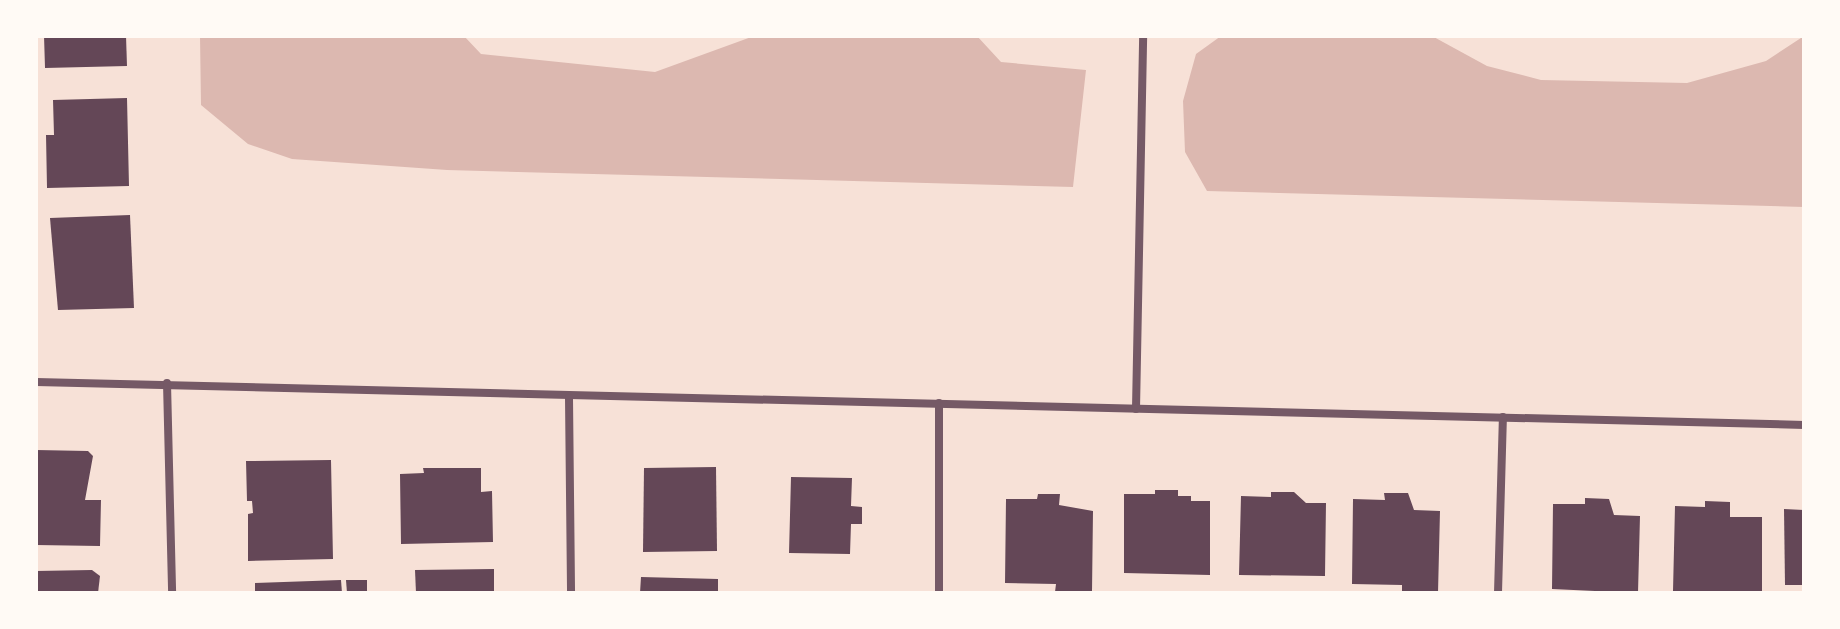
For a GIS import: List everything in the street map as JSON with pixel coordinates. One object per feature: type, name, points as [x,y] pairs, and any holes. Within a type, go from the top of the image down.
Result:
[{"type":"street","points":[[1136,409],[1143,36]]},
{"type":"street","points":[[36,382],[167,383],[569,398],[939,403],[1804,425]]},
{"type":"street","points":[[167,383],[172,593]]},
{"type":"street","points":[[569,398],[571,593]]},
{"type":"street","points":[[939,403],[939,593]]},
{"type":"street","points":[[1498,593],[1503,417]]},
{"type":"shaded area","points":[[200,36],[464,36],[481,54],[655,72],[754,36],[977,36],[1001,62],[1086,70],[1073,187],[447,170],[292,159],[248,144],[201,105]]},
{"type":"shaded area","points":[[1221,36],[1432,36],[1487,66],[1541,80],[1687,83],[1766,61],[1804,36],[1804,207],[1207,191],[1185,152],[1183,101],[1196,54]]},
{"type":"building","points":[[44,36],[126,36],[127,66],[45,68]]},
{"type":"building","points":[[127,98],[129,186],[47,188],[46,135],[54,135],[53,100]]},
{"type":"building","points":[[130,215],[134,308],[58,310],[50,218]]},
{"type":"building","points":[[36,450],[88,451],[93,456],[85,500],[101,500],[100,546],[36,545]]},
{"type":"building","points":[[331,460],[333,559],[248,561],[248,514],[253,513],[252,501],[247,501],[246,461]]},
{"type":"building","points":[[716,467],[717,551],[643,552],[644,468]]},
{"type":"building","points":[[423,468],[481,468],[481,492],[492,491],[493,542],[401,544],[400,474],[424,473]]},
{"type":"building","points":[[791,477],[852,478],[851,506],[862,507],[862,524],[851,524],[850,554],[789,553]]},
{"type":"building","points":[[1155,490],[1178,490],[1178,496],[1191,496],[1191,501],[1210,501],[1210,575],[1124,573],[1124,494],[1155,494]]},
{"type":"building","points":[[1271,492],[1294,492],[1306,503],[1326,503],[1325,576],[1239,575],[1241,496],[1271,497]]},
{"type":"building","points":[[1384,493],[1408,493],[1414,510],[1440,511],[1438,593],[1402,592],[1402,585],[1352,584],[1353,499],[1385,500]]},
{"type":"building","points":[[1038,494],[1060,494],[1059,505],[1093,511],[1092,592],[1055,592],[1056,584],[1005,583],[1006,499],[1037,499]]},
{"type":"building","points":[[1585,498],[1609,499],[1614,515],[1640,516],[1638,593],[1552,589],[1553,504],[1585,504]]},
{"type":"building","points":[[1705,501],[1730,502],[1730,517],[1762,517],[1762,593],[1673,591],[1675,506],[1705,507]]},
{"type":"building","points":[[1784,509],[1804,510],[1804,585],[1785,585]]},
{"type":"building","points":[[494,569],[494,593],[416,593],[415,570]]},
{"type":"building","points":[[92,570],[100,576],[98,593],[36,593],[36,571]]},
{"type":"building","points":[[641,577],[718,579],[718,593],[640,593]]},
{"type":"building","points":[[341,580],[342,593],[255,593],[255,583]]},
{"type":"building","points":[[346,580],[367,580],[367,593],[347,593]]}]
